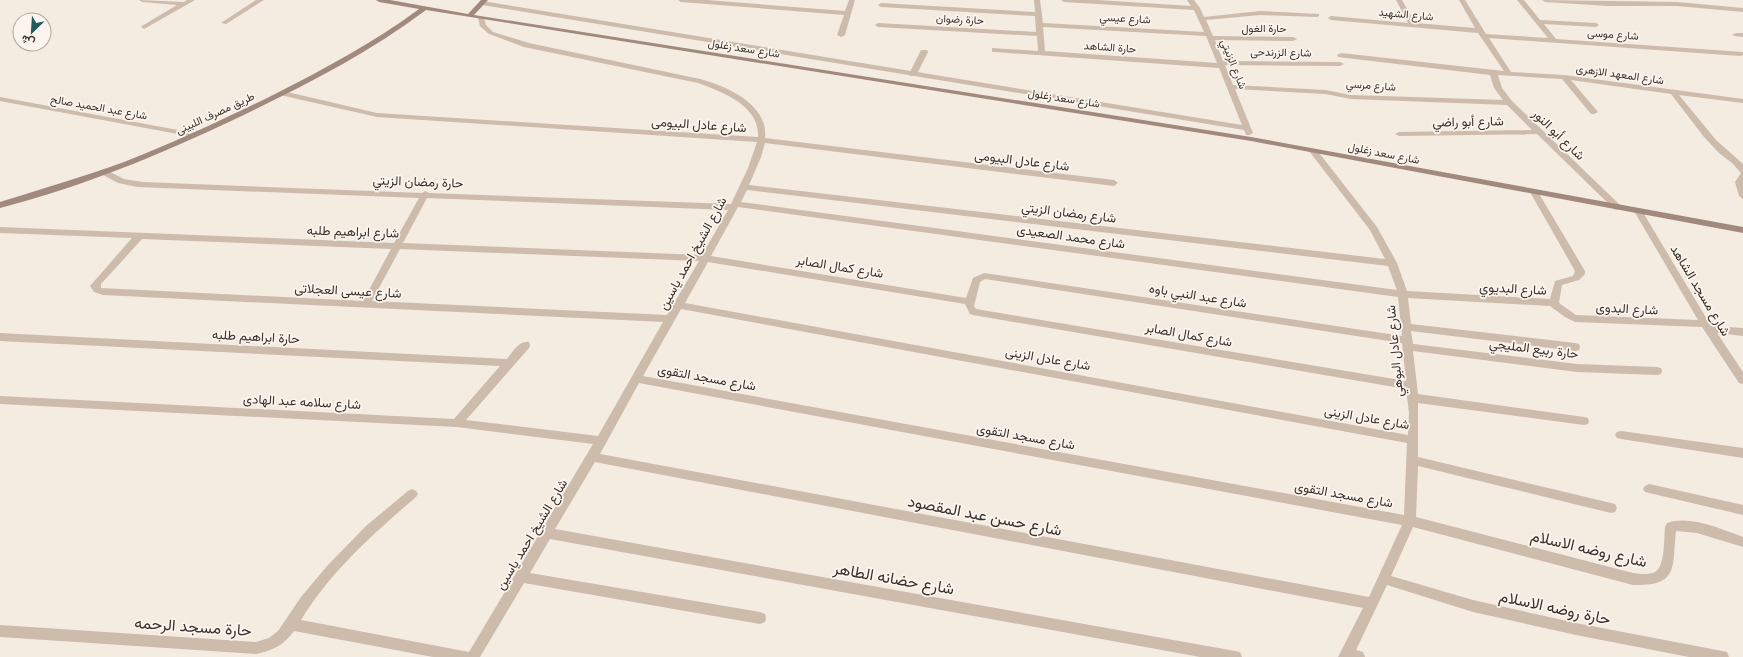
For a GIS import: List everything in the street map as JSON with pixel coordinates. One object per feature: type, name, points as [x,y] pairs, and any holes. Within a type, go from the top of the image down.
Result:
[{"type":"street","points":[[142,0],[184,4]]},
{"type":"street","points":[[144,27],[192,0]]},
{"type":"street","points":[[224,23],[261,0]]},
{"type":"street","name":"شارع سعد زغلول","points":[[379,0],[408,2],[425,8],[481,18],[1251,139],[1743,230]]},
{"type":"street","points":[[681,0],[849,13]]},
{"type":"street","points":[[841,35],[852,0]]},
{"type":"street","points":[[930,0],[931,8]]},
{"type":"street","points":[[1037,0],[1042,53]]},
{"type":"street","points":[[1064,0],[1197,8]]},
{"type":"street","name":"شارع الزنيتي","points":[[1190,0],[1197,8],[1210,36],[1251,139]]},
{"type":"street","points":[[1399,0],[1412,26]]},
{"type":"street","points":[[1462,0],[1482,34],[1509,74]]},
{"type":"street","points":[[1520,0],[1554,41]]},
{"type":"street","points":[[1545,0],[1608,4],[1677,4],[1743,10]]},
{"type":"street","points":[[469,16],[483,1]]},
{"type":"street","name":"شارع سعد زغلول","points":[[483,1],[913,74],[1247,128]]},
{"type":"street","points":[[881,5],[1038,14]]},
{"type":"street","name":"طريق مصرف اللبينى","points":[[0,205],[104,172],[194,135],[327,71],[399,28],[425,8]]},
{"type":"street","points":[[1202,19],[1228,14],[1256,12],[1286,12],[1317,15]]},
{"type":"street","name":"شارع الشيخ احمد ياسين","points":[[472,657],[592,457],[744,187],[749,177],[761,140],[762,127],[756,116],[746,104],[730,93],[715,86],[700,81],[527,45],[491,32],[483,26],[481,18]]},
{"type":"street","name":"شارع الشهيد","points":[[1331,18],[1482,34]]},
{"type":"street","points":[[1538,22],[1596,25]]},
{"type":"street","name":"حارة رضوان","points":[[878,25],[1040,34]]},
{"type":"street","name":"شارع عيسي","points":[[1040,25],[1210,36]]},
{"type":"street","name":"شارع موسى","points":[[1482,34],[1554,41],[1740,54]]},
{"type":"street","name":"حارة الغول","points":[[1210,36],[1293,39]]},
{"type":"street","name":"حارة الشاهد","points":[[995,50],[1222,64]]},
{"type":"street","points":[[913,74],[924,52]]},
{"type":"street","points":[[1341,54],[1493,73]]},
{"type":"street","name":"شارع الزرندحى","points":[[1222,64],[1340,64]]},
{"type":"street","name":"شارع المعهد الازهرى","points":[[1493,73],[1564,77],[1674,93],[1743,101]]},
{"type":"street","name":"شارع أبو النور","points":[[1493,73],[1498,88],[1509,103],[1617,207]]},
{"type":"street","points":[[1564,77],[1594,112]]},
{"type":"street","name":"شارع مرسي","points":[[1231,87],[1325,92],[1351,97],[1509,103]]},
{"type":"street","name":"شارع عادل البيومى","points":[[283,93],[339,108],[377,115],[761,140],[1114,183]]},
{"type":"street","points":[[1674,93],[1711,139],[1720,149],[1731,156],[1743,171]]},
{"type":"street","name":"شارع عبد الحميد صالح","points":[[0,100],[194,135]]},
{"type":"street","name":"شارع أبو راضي","points":[[1399,134],[1538,132]]},
{"type":"street","name":"شارع عادل البوهي","points":[[1313,151],[1374,229],[1392,263],[1403,294],[1413,398],[1410,521],[1350,656]]},
{"type":"street","name":"حارة رمضان الزيتي","points":[[104,172],[116,180],[127,184],[734,205]]},
{"type":"street","points":[[1743,175],[1739,182],[1743,196]]},
{"type":"street","name":"شارع رمضان الزيتي","points":[[744,187],[1392,263]]},
{"type":"street","name":"شارع البديوي","points":[[1403,294],[1552,303],[1556,301],[1556,288],[1558,284],[1576,278],[1580,274],[1580,271],[1534,192]]},
{"type":"street","points":[[366,304],[425,194]]},
{"type":"street","name":"شارع محمد الصعيدى","points":[[734,205],[1403,294]]},
{"type":"street","name":"شارع مسجد الشاهد","points":[[1638,211],[1707,327],[1743,380]]},
{"type":"street","name":"شارع ابراهيم طلبه","points":[[0,230],[705,258]]},
{"type":"street","name":"شارع عيسى العجلاتى","points":[[140,236],[98,282],[95,286],[96,290],[103,292],[670,319]]},
{"type":"street","name":"شارع كمال الصابر","points":[[705,258],[970,302],[970,308],[973,312],[1411,386]]},
{"type":"street","name":"شارع عبد النبي باوه","points":[[970,302],[976,280],[979,277],[984,276],[1407,343]]},
{"type":"street","name":"شارع البدوى","points":[[1552,303],[1568,315],[1575,318],[1707,327],[1743,332]]},
{"type":"street","name":"شارع عادل الزينى","points":[[678,305],[1413,440]]},
{"type":"street","points":[[1407,327],[1575,347]]},
{"type":"street","name":"حارة ابراهيم طلبه","points":[[0,337],[510,363]]},
{"type":"street","name":"حارة ربيع المليجي","points":[[1407,343],[1577,368],[1657,371]]},
{"type":"street","points":[[457,423],[525,345]]},
{"type":"street","name":"شارع مسجد التقوى","points":[[637,379],[1410,521]]},
{"type":"street","points":[[1413,398],[1584,421]]},
{"type":"street","name":"شارع سلامه عبد الهادى","points":[[0,400],[457,423],[601,441]]},
{"type":"street","points":[[1621,435],[1743,453]]},
{"type":"street","name":"شارع حسن عبد المقصود","points":[[592,457],[1372,604]]},
{"type":"street","points":[[1412,460],[1611,508]]},
{"type":"street","points":[[1649,489],[1743,510]]},
{"type":"street","name":"حارة مسجد الرحمه","points":[[0,631],[256,648],[265,646],[275,642],[283,636],[308,598],[340,559],[375,524],[412,494]]},
{"type":"street","name":"شارع روضه الاسلام","points":[[1410,521],[1633,579],[1646,580],[1657,578],[1665,572],[1668,564],[1671,527],[1678,525],[1691,527],[1743,542]]},
{"type":"street","name":"شارع حضانه الطاهر","points":[[547,533],[1235,657]]},
{"type":"street","points":[[521,577],[760,618]]},
{"type":"street","name":"حارة روضه الاسلام","points":[[1384,579],[1473,606],[1576,629],[1722,657]]},
{"type":"street","points":[[290,624],[466,657]]}]
